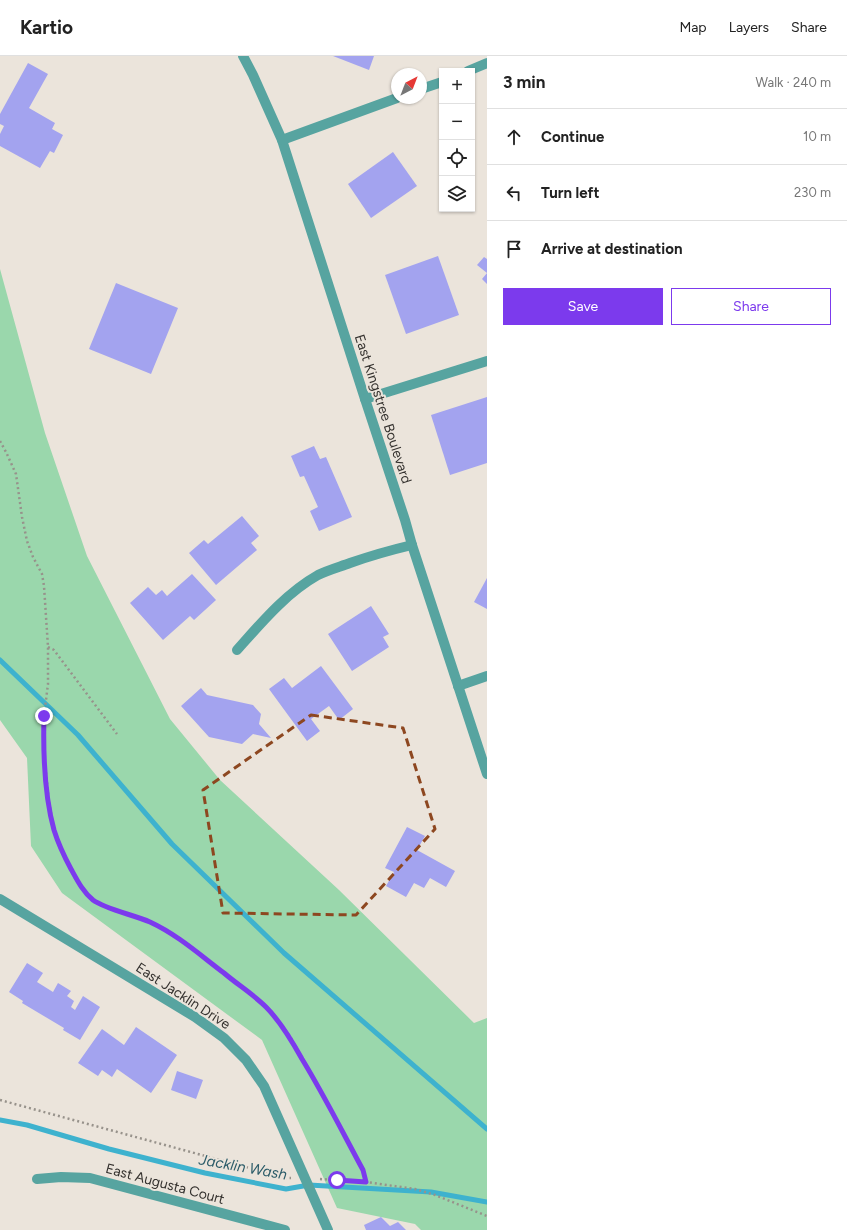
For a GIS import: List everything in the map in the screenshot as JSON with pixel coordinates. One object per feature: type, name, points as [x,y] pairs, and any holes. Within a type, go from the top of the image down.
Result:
[{"type":"street","name":"East Kingstree Boulevard","points":[[242,56],[253,75],[282,140],[487,774]]},
{"type":"street","points":[[475,68],[487,63]]},
{"type":"street","points":[[427,87],[439,83]]},
{"type":"street","points":[[282,140],[391,100]]},
{"type":"street","points":[[365,399],[487,361]]},
{"type":"street","points":[[237,650],[283,602],[302,586],[319,575],[380,553],[412,545]]},
{"type":"street","points":[[458,686],[487,676]]},
{"type":"street","name":"East Jacklin Drive","points":[[0,900],[195,1017],[224,1038],[246,1060],[264,1086],[328,1230]]},
{"type":"street","name":"East Augusta Court","points":[[37,1179],[61,1177],[90,1178],[285,1230]]},
{"type":"path","points":[[0,442],[16,474],[27,541],[42,574],[44,586],[48,647],[48,684],[44,732],[45,773],[54,830],[63,854],[76,880],[94,901],[106,907],[150,922],[175,936],[188,944],[267,1007],[291,1038],[316,1081],[363,1170],[366,1182]]},
{"type":"path","points":[[48,647],[54,650],[117,734]]},
{"type":"path","points":[[0,1100],[286,1178],[293,1178]]},
{"type":"path","points":[[319,1179],[366,1182],[415,1189],[435,1195],[487,1216]]},
{"type":"highlighted area","points":[[311,715],[403,728],[435,829],[356,915],[223,913],[203,790]]},
{"type":"green space","points":[[0,269],[45,433],[87,556],[170,719],[220,780],[339,890],[474,1023],[487,1018],[487,1230],[421,1230],[415,1224],[337,1208],[262,1040],[62,893],[31,846],[27,758],[0,720]]},
{"type":"building","points":[[333,56],[374,56],[369,70]]},
{"type":"building","points":[[28,63],[48,74],[29,108],[55,123],[52,129],[63,135],[54,153],[50,151],[40,168],[0,146],[0,134],[4,126],[0,124],[0,114]]},
{"type":"building","points":[[393,152],[417,186],[371,218],[348,184]]},
{"type":"building","points":[[438,256],[459,315],[406,334],[385,275]]},
{"type":"building","points":[[484,257],[487,259],[487,273],[477,265]]},
{"type":"building","points":[[487,273],[487,284],[482,279]]},
{"type":"building","points":[[116,283],[178,308],[151,374],[89,349]]},
{"type":"building","points":[[487,397],[487,463],[450,475],[431,415]]},
{"type":"building","points":[[314,446],[320,459],[326,457],[352,517],[319,531],[310,511],[318,507],[304,476],[300,477],[291,456]]},
{"type":"building","points":[[242,516],[259,536],[251,543],[257,550],[216,585],[189,553],[204,540],[208,544]]},
{"type":"building","points":[[192,574],[216,600],[194,620],[190,616],[163,640],[130,603],[148,587],[156,595],[162,590],[167,596]]},
{"type":"building","points":[[487,578],[487,609],[474,602]]},
{"type":"building","points":[[371,606],[389,634],[383,637],[389,647],[352,671],[328,634]]},
{"type":"building","points":[[321,666],[353,709],[339,720],[329,706],[311,719],[320,731],[307,741],[269,689],[284,678],[292,688]]},
{"type":"building","points":[[201,688],[207,695],[253,705],[261,714],[259,724],[271,738],[253,734],[242,744],[209,737],[181,706]]},
{"type":"building","points":[[407,827],[425,836],[417,850],[455,871],[446,887],[430,878],[424,888],[414,883],[406,897],[386,886],[394,872],[385,868]]},
{"type":"building","points":[[27,963],[43,973],[37,982],[53,992],[58,983],[71,991],[67,996],[74,1001],[71,1007],[75,1010],[83,996],[100,1007],[80,1040],[63,1030],[64,1028],[22,1003],[23,1001],[9,992]]},
{"type":"building","points":[[136,1027],[177,1055],[151,1093],[117,1069],[112,1077],[102,1070],[98,1076],[78,1063],[102,1029],[124,1045]]},
{"type":"building","points":[[177,1071],[203,1080],[196,1099],[171,1090]]},
{"type":"building","points":[[381,1217],[390,1226],[398,1222],[406,1230],[366,1230],[364,1225]]},
{"type":"waterway","points":[[0,660],[78,735],[172,844],[284,953],[487,1129]]},
{"type":"waterway","name":"Jacklin Wash","points":[[0,1120],[27,1125],[109,1149],[205,1173],[286,1189],[309,1185],[431,1192],[487,1202]]},
{"type":"route","points":[[44,716],[45,773],[54,830],[63,854],[76,880],[94,901],[106,907],[150,922],[188,944],[267,1007],[291,1038],[316,1081],[363,1170],[366,1182],[337,1180]]}]
